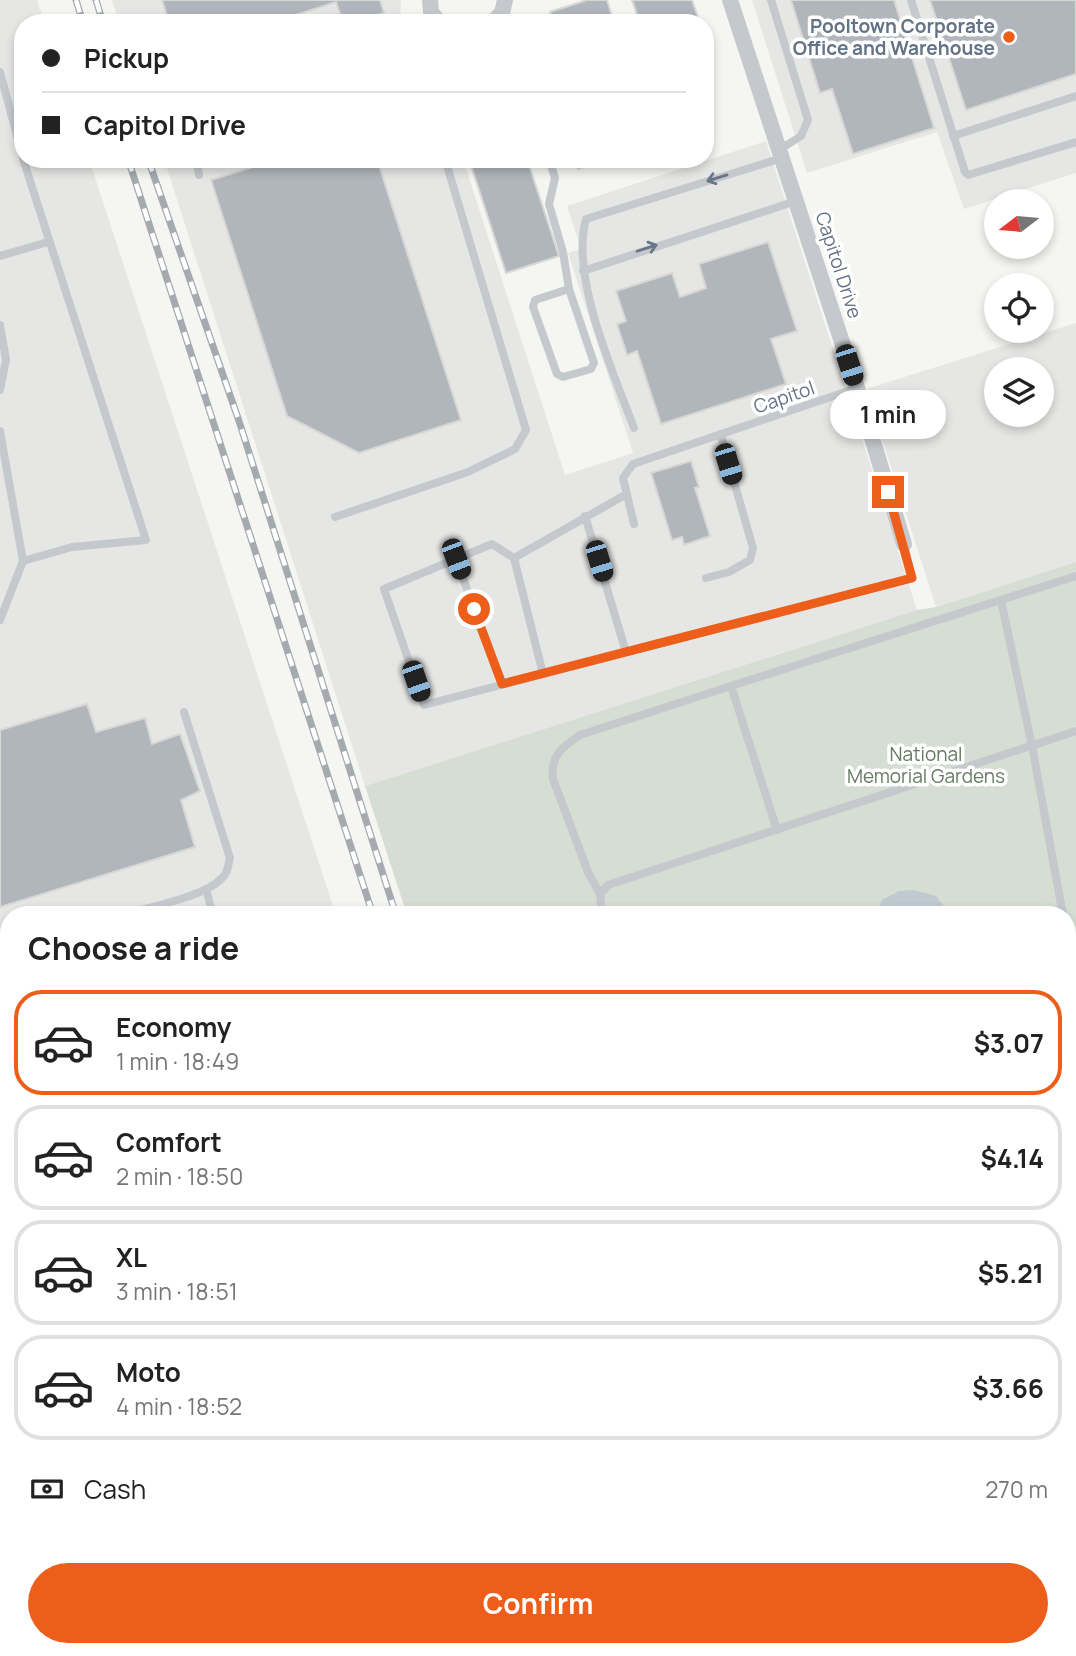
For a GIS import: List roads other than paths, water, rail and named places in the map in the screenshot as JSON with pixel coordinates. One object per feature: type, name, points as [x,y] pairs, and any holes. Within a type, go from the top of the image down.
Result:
[{"type":"street","name":"Capitol Drive","points":[[730,0],[857,388],[904,544]]},
{"type":"lane","points":[[634,428],[584,282],[586,219],[780,154],[801,136],[808,120],[771,0]]},
{"type":"lane","points":[[911,0],[964,172],[973,176],[1076,142]]},
{"type":"lane","points":[[0,72],[14,125]]},
{"type":"lane","points":[[953,136],[1076,96]]},
{"type":"lane","points":[[23,561],[72,547],[146,540],[26,168]]},
{"type":"lane","points":[[198,168],[200,175]]},
{"type":"lane","points":[[335,517],[468,472],[515,449],[526,430],[448,168]]},
{"type":"lane","points":[[552,168],[555,177],[549,204],[563,252],[569,289],[594,363],[590,369],[563,377],[557,374],[533,307],[535,300],[569,289]]},
{"type":"lane","points":[[583,271],[796,201]]},
{"type":"lane","points":[[0,256],[48,242]]},
{"type":"lane","points":[[0,325],[6,360],[0,390]]},
{"type":"lane","name":"Capitol","points":[[625,495],[623,478],[633,464],[857,388]]},
{"type":"lane","points":[[0,430],[23,561],[0,620]]},
{"type":"lane","points":[[706,578],[729,572],[750,560],[753,548],[720,436]]},
{"type":"lane","points":[[514,558],[625,495],[634,524]]},
{"type":"lane","points":[[585,516],[626,652]]},
{"type":"lane","points":[[543,674],[514,558],[492,544],[384,589],[424,705],[912,578],[904,544]]},
{"type":"lane","points":[[456,559],[502,684]]},
{"type":"lane","points":[[601,906],[600,894],[588,872],[553,779],[551,765],[561,748],[580,735],[1076,576]]},
{"type":"lane","points":[[1001,600],[1032,746],[1061,906]]},
{"type":"lane","points":[[731,686],[776,830]]},
{"type":"lane","points":[[152,906],[206,889],[222,879],[230,858],[184,712]]},
{"type":"lane","points":[[600,894],[608,885],[1076,731]]},
{"type":"lane","points":[[206,889],[211,906]]},
{"type":"railway","points":[[76,0],[80,14]]},
{"type":"railway","points":[[96,0],[100,14]]},
{"type":"railway","points":[[131,168],[370,906]]},
{"type":"railway","points":[[151,168],[239,421],[393,906]]},
{"type":"place","name":"Pooltown Corporate Office and Warehouse","points":[[1009,37]]},
{"type":"park label","name":"National Memorial Gardens","points":[[926,765]]}]
